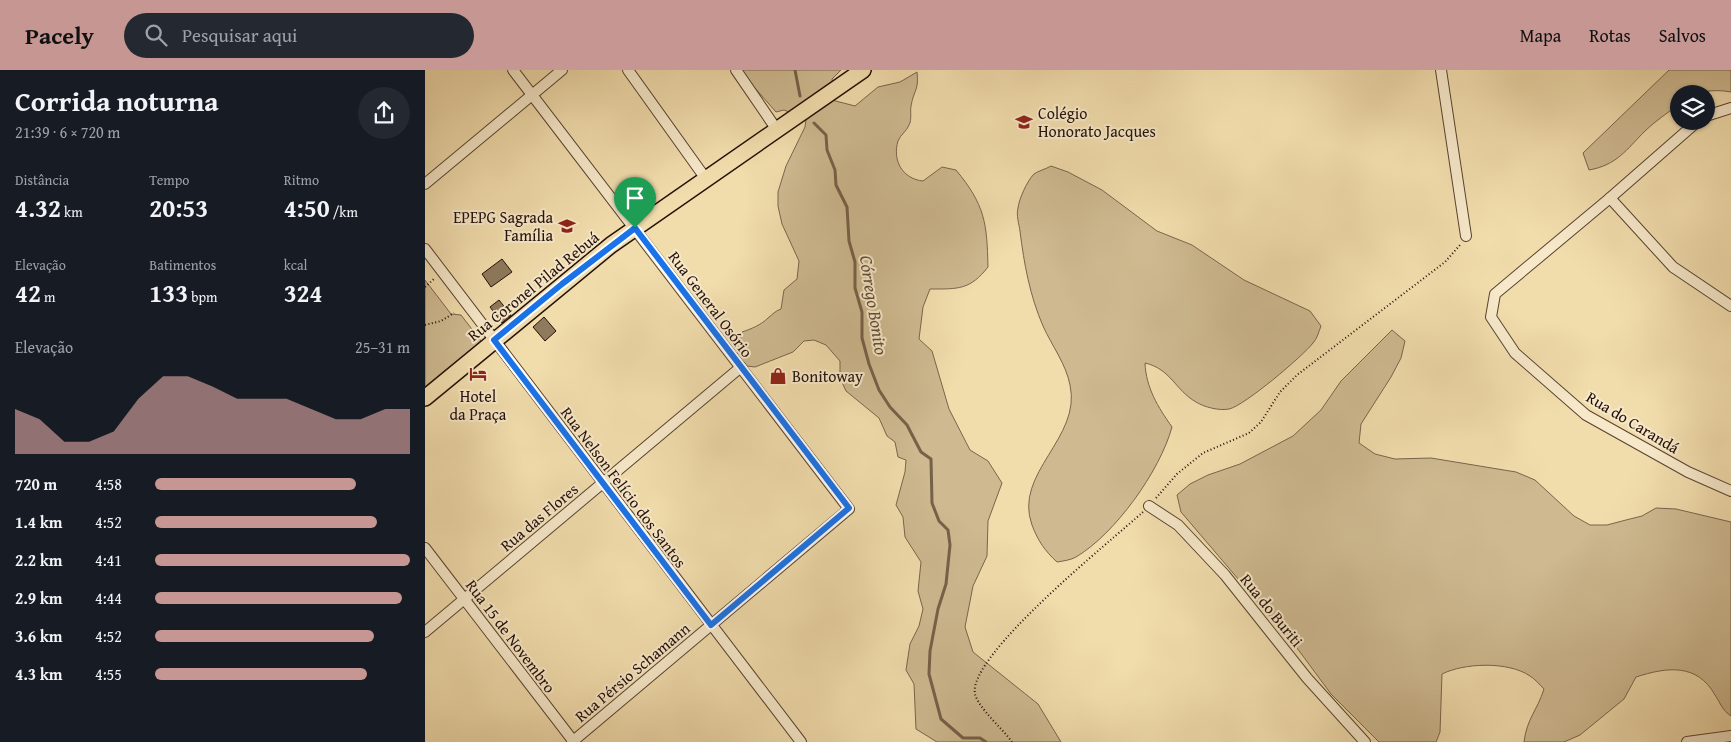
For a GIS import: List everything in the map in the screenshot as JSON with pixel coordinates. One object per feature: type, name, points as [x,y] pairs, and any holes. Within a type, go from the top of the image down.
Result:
[{"type":"main road","name":"Rua Coronel Pilad Rebuá","points":[[425,398],[569,278],[635,228],[863,70]]},
{"type":"street","name":"Rua General Osório","points":[[513,70],[849,508]]},
{"type":"street","points":[[425,184],[562,70]]},
{"type":"street","points":[[628,70],[706,179]]},
{"type":"street","points":[[736,70],[777,130]]},
{"type":"street","points":[[1441,70],[1467,236]]},
{"type":"street","points":[[1715,113],[1731,108]]},
{"type":"street","points":[[1688,130],[1611,198],[1673,267],[1731,306]]},
{"type":"street","name":"Rua do Carandá","points":[[1611,198],[1533,260],[1495,294],[1491,317],[1515,353],[1586,415],[1688,472],[1731,491]]},
{"type":"street","name":"Rua Nelson Felício dos Santos","points":[[425,249],[801,742]]},
{"type":"street","name":"Rua das Flores","points":[[425,632],[741,367]]},
{"type":"street","name":"Rua do Buriti","points":[[1149,506],[1178,525],[1225,575],[1307,678],[1365,742]]},
{"type":"street","name":"Rua Pérsio Schamann","points":[[573,742],[849,508]]},
{"type":"street","name":"Rua 15 de Novembro","points":[[425,548],[573,742]]},
{"type":"street","points":[[1687,742],[1731,736]]},
{"type":"path","points":[[1012,742],[975,694],[975,682],[980,672],[1017,624],[1149,506],[1177,474],[1203,453],[1249,433],[1261,422],[1280,392],[1297,375],[1445,262],[1467,236]]},
{"type":"path","points":[[425,287],[442,271]]},
{"type":"path","points":[[425,325],[454,313]]},
{"type":"shaded area","points":[[739,70],[841,70],[832,79],[833,89],[794,114],[784,110],[776,112]]},
{"type":"shaded area","points":[[1669,70],[1731,70],[1731,92],[1715,91],[1715,85],[1670,85],[1670,111],[1649,127],[1620,156],[1607,164],[1589,170],[1583,153]]},
{"type":"shaded area","points":[[917,72],[917,87],[912,100],[910,123],[898,141],[898,162],[910,177],[923,181],[942,167],[956,170],[966,182],[979,204],[987,238],[988,267],[981,275],[963,287],[930,289],[923,307],[919,339],[932,351],[949,409],[970,450],[988,461],[1002,483],[988,521],[987,556],[973,586],[965,627],[973,652],[1038,704],[1061,742],[937,742],[916,729],[914,684],[906,670],[910,644],[919,626],[923,609],[918,591],[921,562],[905,537],[903,517],[896,505],[905,472],[906,460],[898,457],[895,442],[887,436],[879,418],[846,391],[840,378],[840,361],[826,345],[814,340],[804,341],[793,352],[755,367],[747,366],[737,356],[742,332],[759,325],[781,309],[784,290],[797,279],[799,261],[782,224],[778,206],[778,192],[786,166],[805,127],[807,113],[828,99],[855,106],[878,87],[900,82]]},
{"type":"shaded area","points":[[1051,166],[1068,172],[1102,190],[1157,231],[1192,245],[1244,280],[1310,311],[1321,326],[1317,337],[1298,358],[1260,390],[1237,406],[1229,409],[1216,409],[1199,404],[1183,392],[1161,370],[1145,363],[1150,389],[1172,427],[1166,444],[1147,481],[1134,500],[1106,533],[1091,547],[1076,557],[1057,562],[1045,550],[1037,536],[1032,525],[1029,506],[1032,489],[1039,472],[1066,422],[1071,404],[1070,385],[1034,303],[1017,214],[1022,195],[1031,177]]},
{"type":"shaded area","points":[[425,280],[451,314],[461,315],[481,341],[425,387]]},
{"type":"shaded area","points":[[1392,330],[1405,341],[1401,358],[1361,424],[1359,443],[1375,454],[1395,459],[1431,458],[1516,472],[1535,480],[1574,516],[1590,525],[1607,525],[1642,516],[1656,508],[1676,509],[1731,522],[1731,716],[1708,685],[1699,677],[1680,670],[1659,671],[1636,677],[1624,699],[1580,735],[1564,742],[1524,742],[1527,727],[1544,689],[1532,677],[1521,671],[1486,665],[1451,670],[1442,674],[1440,732],[1436,742],[1379,742],[1331,694],[1297,648],[1181,512],[1177,495],[1190,484],[1208,475],[1240,464],[1293,436],[1321,410],[1341,381]]},
{"type":"building","points":[[502,259],[512,272],[491,287],[482,274]]},
{"type":"building","points":[[499,300],[511,315],[502,323],[490,307]]},
{"type":"building","points":[[544,317],[556,331],[545,341],[533,327]]},
{"type":"waterway","points":[[795,70],[800,96]]},
{"type":"waterway","name":"Córrego Bonito","points":[[814,123],[826,135],[827,150],[835,170],[836,185],[847,207],[849,241],[855,262],[855,288],[862,312],[862,338],[869,364],[879,390],[890,407],[907,425],[921,452],[931,459],[932,503],[939,521],[948,530],[950,545],[946,584],[938,609],[930,651],[929,674],[941,719],[963,738],[980,738],[986,742]]},
{"type":"place","name":"Colégio Honorato Jacques","points":[[1024,122]]},
{"type":"place","name":"EPEPG Sagrada Família","points":[[567,226]]},
{"type":"place","name":"Hotel da Praça","points":[[478,374]]},
{"type":"place","name":"Bonitoway","points":[[778,376]]},
{"type":"route","points":[[635,228],[849,508],[711,625],[494,340],[611,245],[635,228]]}]
